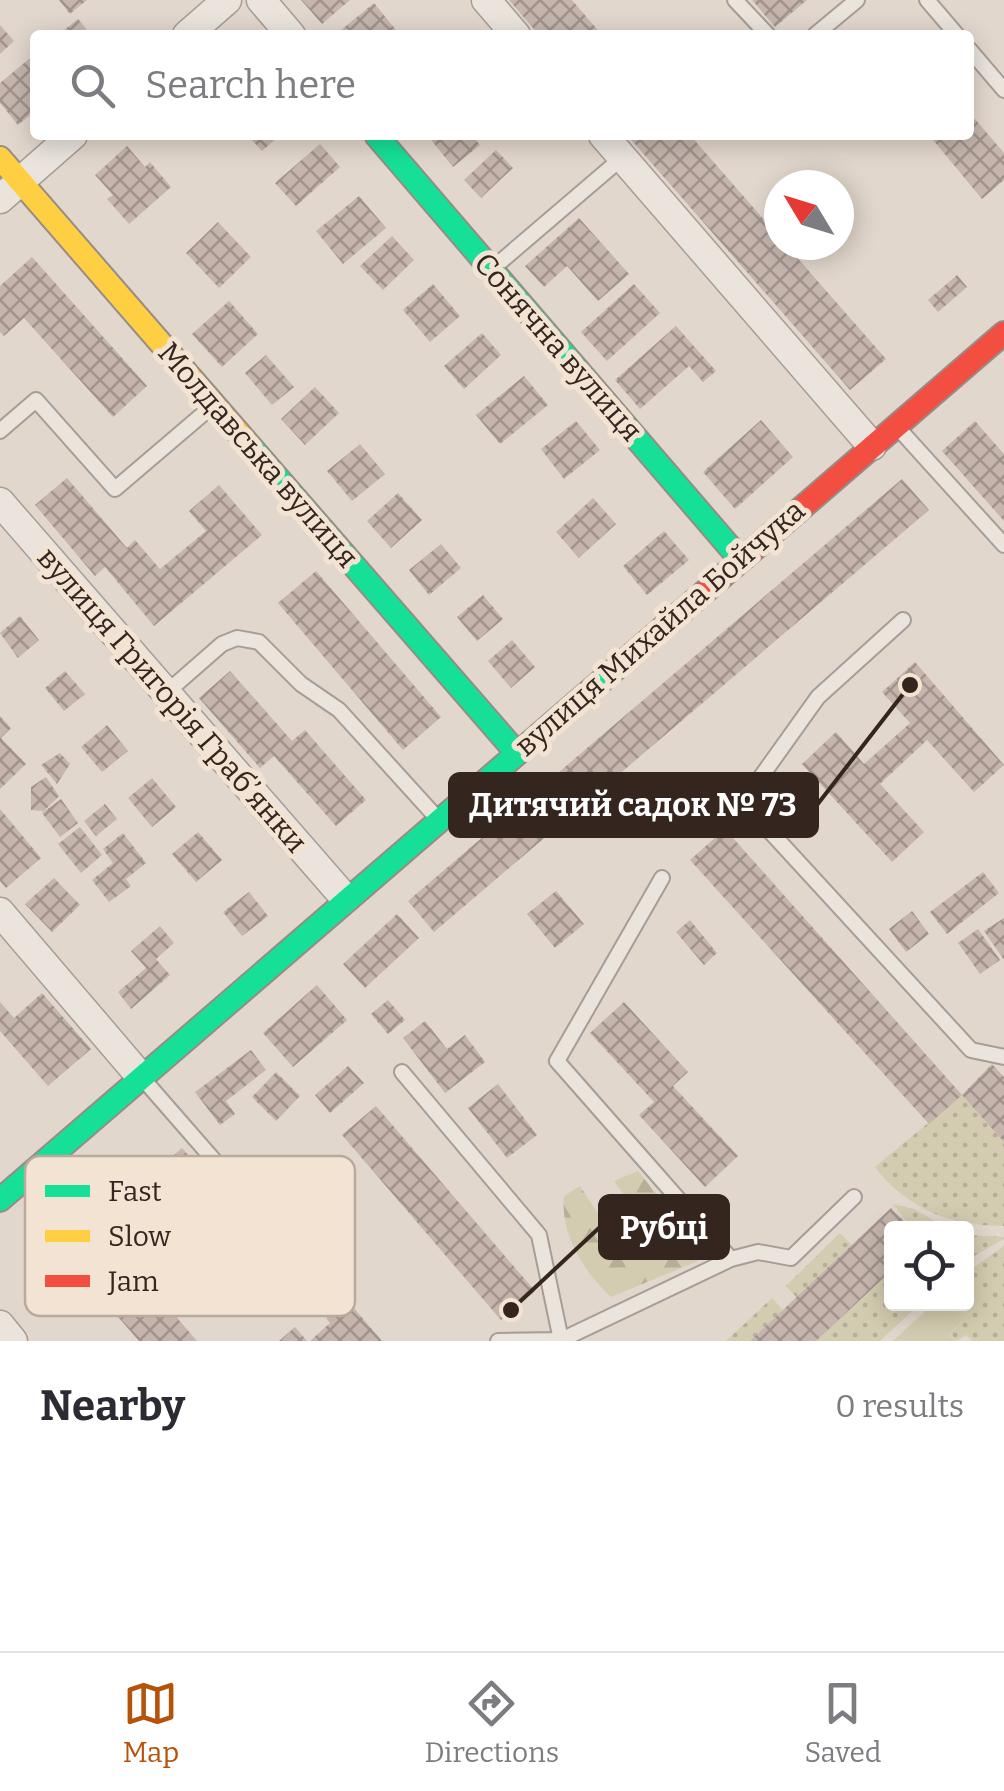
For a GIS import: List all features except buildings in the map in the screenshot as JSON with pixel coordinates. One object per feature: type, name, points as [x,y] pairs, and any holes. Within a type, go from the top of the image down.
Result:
[{"type":"street","points":[[193,30],[227,0]]},
{"type":"street","points":[[261,0],[287,30]]},
{"type":"street","points":[[486,0],[512,30]]},
{"type":"street","points":[[10,190],[67,140]]},
{"type":"street","name":"Сонячна вулиця","points":[[380,140],[740,559]]},
{"type":"street","points":[[608,140],[872,446]]},
{"type":"street","name":"Молдавська вулиця","points":[[0,158],[10,190],[215,405],[516,752]]},
{"type":"street","name":"вулиця Михайла Бойчука","points":[[50,1156],[1004,333]]},
{"type":"street","name":"вулиця Григорія Грабʼянки","points":[[0,502],[345,898]]},
{"type":"street","points":[[2,917],[140,1076]]},
{"type":"street","name":"вулиця Михайла Бойчука","points":[[0,1200],[25,1178]]},
{"type":"street","points":[[0,1325],[13,1341]]},
{"type":"lane","points":[[735,0],[763,30]]},
{"type":"lane","points":[[821,30],[856,0]]},
{"type":"lane","points":[[927,0],[953,30]]},
{"type":"lane","points":[[974,56],[1004,90]]},
{"type":"lane","points":[[492,269],[623,157]]},
{"type":"lane","points":[[0,431],[36,400],[116,489],[215,405]]},
{"type":"lane","points":[[895,425],[1004,545]]},
{"type":"lane","points":[[903,620],[818,698],[743,802],[971,1050],[1004,1056]]},
{"type":"lane","points":[[166,693],[222,644],[236,638],[259,642],[301,684],[339,710],[437,819]]},
{"type":"lane","points":[[662,878],[557,1061],[731,1260]]},
{"type":"lane","points":[[402,1072],[539,1236],[562,1340]]},
{"type":"lane","points":[[140,1076],[210,1156]]},
{"type":"lane","points":[[498,1341],[562,1340],[731,1260],[758,1252],[792,1258],[854,1197]]},
{"type":"green space","points":[[962,1095],[1004,1142],[1004,1226],[958,1221],[932,1213],[902,1194],[875,1167]]},
{"type":"green space","points":[[638,1171],[682,1226],[698,1261],[611,1297],[576,1251],[566,1224],[564,1196],[580,1186],[602,1220],[628,1201],[614,1181]]},
{"type":"green space","points":[[893,1204],[914,1209],[935,1221],[906,1221]]},
{"type":"green space","points":[[840,1233],[852,1245],[797,1298],[786,1286]]},
{"type":"green space","points":[[974,1235],[1004,1239],[974,1256]]},
{"type":"green space","points":[[1004,1246],[1004,1341],[973,1341],[966,1335],[956,1341],[950,1334],[985,1300],[974,1288],[974,1267]]},
{"type":"green space","points":[[884,1277],[884,1311],[912,1311],[880,1341],[816,1341]]},
{"type":"green space","points":[[974,1288],[986,1300],[949,1334],[955,1341],[893,1341],[925,1311],[974,1311]]},
{"type":"green space","points":[[772,1298],[783,1310],[750,1341],[726,1341]]},
{"type":"traffic: fast","points":[[380,140],[740,559]]},
{"type":"traffic: fast","points":[[250,446],[516,752]]},
{"type":"traffic: fast","points":[[51,1156],[701,595]]},
{"type":"traffic: fast","points":[[0,1200],[25,1178]]},
{"type":"traffic: slow","points":[[0,158],[250,446]]},
{"type":"traffic: jam","points":[[701,595],[1004,333]]},
{"type":"place","name":"Дитячий садок № 73","points":[[910,685]]},
{"type":"place","name":"Рубці","points":[[511,1310]]}]
